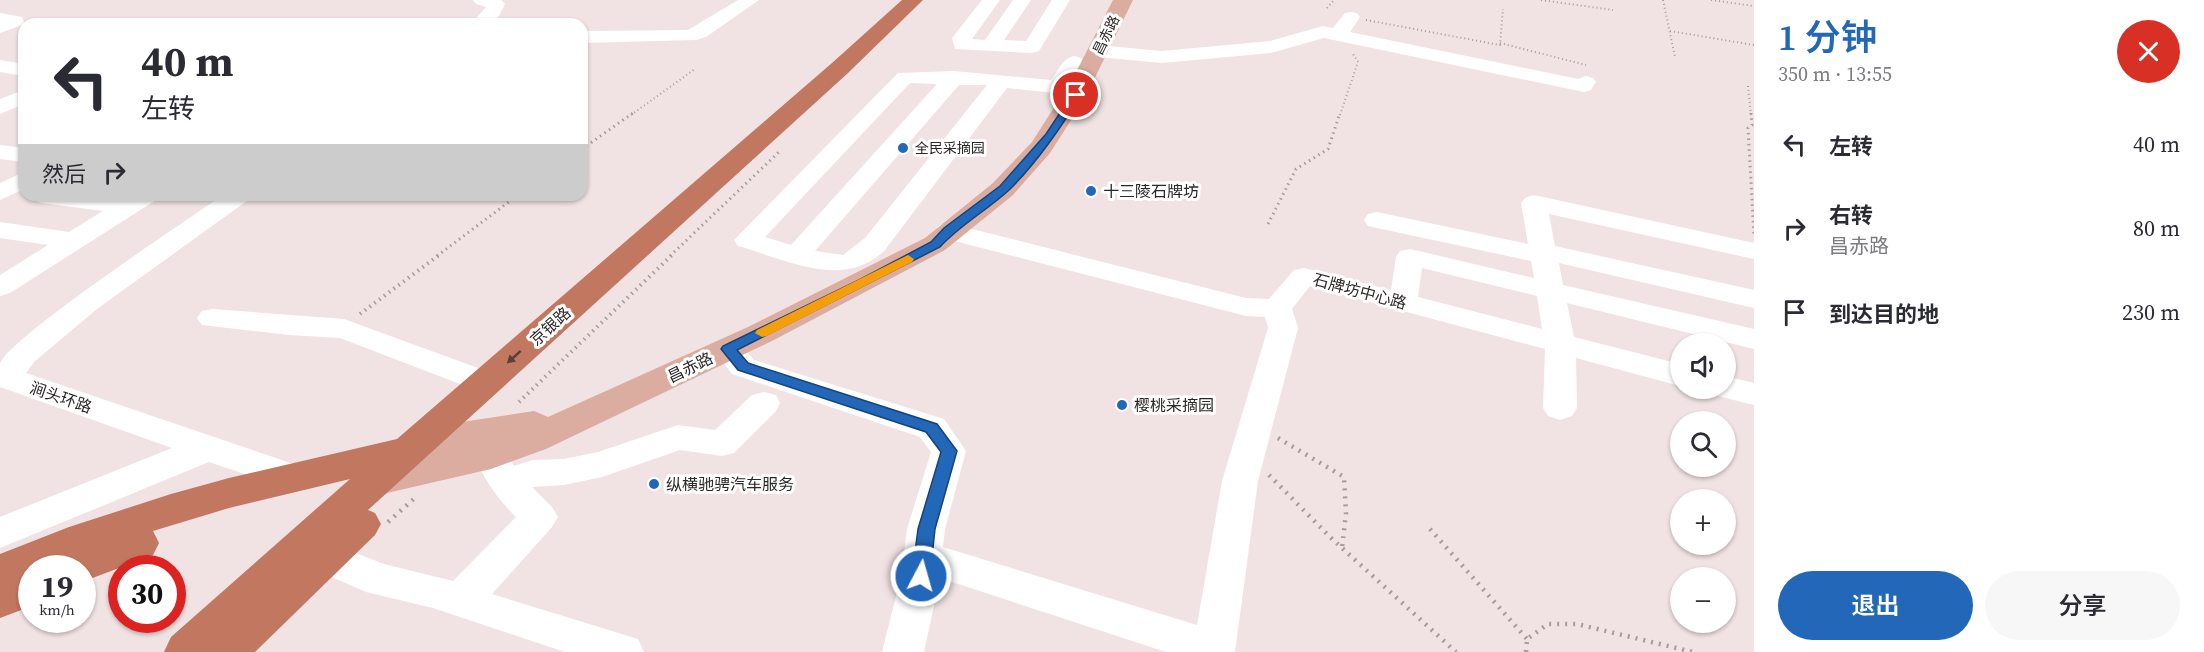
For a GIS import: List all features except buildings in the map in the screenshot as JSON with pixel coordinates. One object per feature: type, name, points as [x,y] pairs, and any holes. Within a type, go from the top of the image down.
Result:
[{"type":"highway","name":"京银路","points":[[224,652],[325,557],[460,455],[582,324],[855,60],[913,0]]},
{"type":"highway","name":"京银路","points":[[460,455],[486,383],[924,0]]},
{"type":"highway","points":[[0,573],[45,552],[229,493],[295,478],[460,455]]},
{"type":"highway","points":[[96,559],[125,547],[236,513],[350,489],[374,481]]},
{"type":"highway","points":[[187,652],[374,481]]},
{"type":"highway","points":[[0,599],[18,591]]},
{"type":"main road","name":"昌赤路","points":[[460,455],[626,398],[864,282],[935,244],[948,231],[1004,188],[1050,135],[1063,56],[1123,0]]},
{"type":"main road","name":"昌赤路","points":[[460,455],[574,410],[825,294],[948,231]]},
{"type":"main road","points":[[374,481],[460,455]]},
{"type":"street","points":[[482,0],[496,4],[486,18]]},
{"type":"street","points":[[588,37],[689,36],[699,33],[750,0]]},
{"type":"street","points":[[991,0],[961,41],[962,45],[996,46],[1063,56]]},
{"type":"street","points":[[996,46],[994,41],[1022,0]]},
{"type":"street","points":[[1001,81],[875,244],[863,256],[844,263],[829,262],[747,240],[905,76],[1001,81],[1055,87],[1063,82],[1067,69],[1063,56],[1061,0]]},
{"type":"street","points":[[1338,35],[1351,17]]},
{"type":"street","points":[[0,18],[15,21],[0,27]]},
{"type":"street","points":[[981,63],[1063,56],[1162,57],[1271,46],[1323,32],[1584,86],[1588,74]]},
{"type":"street","points":[[1494,68],[1500,44]]},
{"type":"street","points":[[0,66],[18,69]]},
{"type":"street","points":[[798,254],[954,78]]},
{"type":"street","points":[[0,107],[18,99]]},
{"type":"street","points":[[0,152],[18,154]]},
{"type":"street","points":[[0,287],[137,201]]},
{"type":"street","name":"涧头环路","points":[[231,201],[87,303],[23,355],[3,377],[295,478]]},
{"type":"street","points":[[1560,408],[1560,343],[1534,203],[1754,251]]},
{"type":"street","points":[[1377,220],[1754,299]]},
{"type":"street","points":[[0,230],[73,241]]},
{"type":"street","points":[[923,557],[1214,651],[1240,481],[1283,328],[1277,308],[1246,307],[948,231]]},
{"type":"street","points":[[1403,302],[1410,257],[1754,339]]},
{"type":"street","name":"石牌坊中心路","points":[[1277,308],[1304,276],[1670,372]]},
{"type":"street","points":[[212,318],[344,329],[486,383]]},
{"type":"street","points":[[728,349],[743,367],[932,428],[949,451],[926,529],[921,576],[903,652]]},
{"type":"street","points":[[1736,390],[1754,394]]},
{"type":"street","points":[[460,455],[533,473],[564,472],[602,464],[678,437],[722,444],[764,403]]},
{"type":"street","points":[[0,533],[208,448]]},
{"type":"street","points":[[460,455],[539,517],[460,601]]},
{"type":"street","points":[[325,557],[380,580],[435,592],[623,652]]},
{"type":"path","points":[[1327,8],[1334,0]]},
{"type":"path","points":[[1541,0],[1613,10]]},
{"type":"path","points":[[1663,0],[1675,57]]},
{"type":"path","points":[[1711,0],[1754,6]]},
{"type":"path","points":[[1500,44],[1503,9]]},
{"type":"path","points":[[1351,17],[1500,44],[1563,61],[1588,74]]},
{"type":"path","points":[[1670,31],[1754,45]]},
{"type":"path","points":[[1268,224],[1296,169],[1328,149],[1358,62],[1357,58],[1339,40],[1338,35]]},
{"type":"path","points":[[588,145],[695,69]]},
{"type":"path","points":[[1748,86],[1752,124],[1748,128],[1754,207],[1754,251]]},
{"type":"path","points":[[383,528],[781,150]]},
{"type":"path","points":[[344,329],[370,305],[510,201]]},
{"type":"path","points":[[1252,441],[1342,548],[1456,652]]},
{"type":"path","points":[[1252,441],[1293,446],[1344,477],[1346,513],[1342,548]]},
{"type":"path","points":[[1430,529],[1527,639],[1526,652]]},
{"type":"path","points":[[1527,639],[1548,624],[1576,624],[1693,652]]},
{"type":"slow traffic","points":[[762,333],[908,259]]},
{"type":"place","name":"全民采摘园","points":[[903,148]]},
{"type":"place","name":"十三陵石牌坊","points":[[1091,191]]},
{"type":"place","name":"樱桃采摘园","points":[[1122,405]]},
{"type":"place","name":"纵横驰骋汽车服务","points":[[654,484]]},
{"type":"route","points":[[921,576],[926,529],[949,451],[932,428],[743,367],[728,349],[935,244],[948,231],[1004,188],[1050,135],[1076,95]]}]
